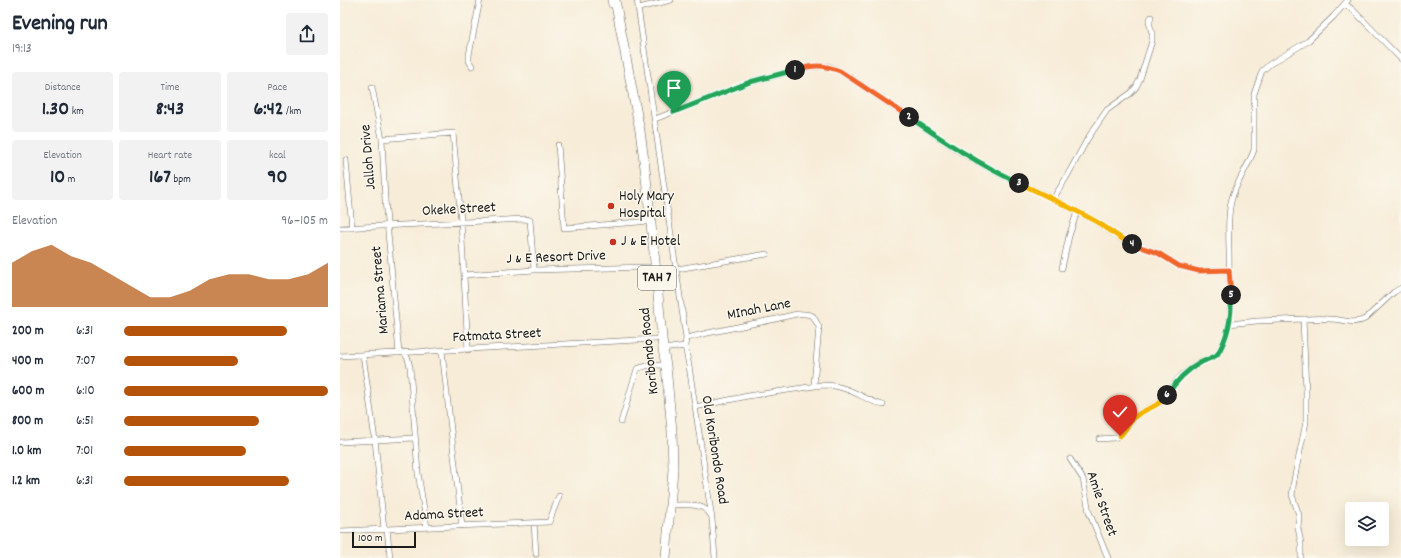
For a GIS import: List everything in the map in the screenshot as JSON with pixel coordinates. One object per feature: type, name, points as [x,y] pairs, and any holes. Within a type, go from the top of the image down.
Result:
[{"type":"highway","name":"Koribondo Road","points":[[614,1],[640,131],[651,221],[653,283],[666,366],[673,469],[666,558]]},
{"type":"street","points":[[472,66],[469,61],[469,55],[480,0]]},
{"type":"street","name":"Old Koribondo Road","points":[[637,0],[677,269],[686,338],[685,346],[712,519],[715,558]]},
{"type":"street","points":[[639,8],[671,0]]},
{"type":"street","points":[[1099,439],[1120,436],[1135,416],[1164,400],[1174,384],[1182,375],[1200,362],[1217,355],[1229,324],[1231,310],[1229,214],[1233,194],[1254,150],[1254,94],[1262,72],[1270,64],[1308,41],[1346,2],[1401,58]]},
{"type":"street","points":[[1053,199],[1085,143],[1107,110],[1131,93],[1140,79],[1152,41],[1152,33],[1149,22],[1151,17]]},
{"type":"street","points":[[654,119],[750,82],[808,67],[828,66],[840,71],[962,153],[1000,174],[1096,221],[1122,240],[1158,253],[1179,266],[1199,271],[1229,270]]},
{"type":"street","name":"Jalloh Drive","points":[[372,87],[382,139],[388,226]]},
{"type":"street","points":[[382,139],[453,133],[461,221],[468,350]]},
{"type":"street","points":[[558,145],[564,228],[651,221]]},
{"type":"street","points":[[346,160],[352,228]]},
{"type":"street","points":[[1062,268],[1069,236],[1077,212]]},
{"type":"street","name":"Okeke Street","points":[[340,228],[461,221],[530,220],[534,270]]},
{"type":"street","name":"Mariama Street","points":[[388,226],[401,353],[408,359],[410,367],[414,438],[427,527]]},
{"type":"street","points":[[677,269],[767,254]]},
{"type":"street","name":"J & E Resort Drive","points":[[464,275],[534,270],[649,267]]},
{"type":"street","points":[[1229,324],[1268,320],[1303,319],[1330,319],[1360,322],[1394,292],[1401,288]]},
{"type":"street","name":"MInah Lane","points":[[686,338],[724,329],[774,320],[792,314],[806,313],[813,316],[819,327],[817,365],[814,385]]},
{"type":"street","points":[[1301,558],[1301,543],[1298,528],[1299,515],[1292,495],[1306,422],[1303,319]]},
{"type":"street","name":"Fatmata Street","points":[[340,356],[656,339]]},
{"type":"street","points":[[663,349],[685,346]]},
{"type":"street","points":[[442,351],[462,526]]},
{"type":"street","points":[[362,355],[375,440],[390,558]]},
{"type":"street","points":[[621,422],[636,369],[644,366],[666,366]]},
{"type":"street","points":[[695,407],[814,385],[832,385],[846,388],[875,403],[883,405]]},
{"type":"street","points":[[340,442],[414,438]]},
{"type":"street","name":"Amie Street","points":[[1070,459],[1083,479],[1089,512],[1108,558]]},
{"type":"street","name":"Adama Street","points":[[340,531],[549,522],[559,496]]},
{"type":"street","points":[[671,505],[696,506],[704,508],[710,513],[712,519]]},
{"type":"street","points":[[534,523],[536,554]]},
{"type":"place","name":"Holy Mary Hospital","points":[[611,206]]},
{"type":"place","name":"J & E Hotel","points":[[613,242]]},
{"type":"route","points":[[674,112],[750,82],[808,67],[828,66],[840,71],[962,153],[1000,174],[1096,221],[1122,240],[1158,253],[1179,266],[1199,271],[1229,270],[1231,310],[1229,324],[1220,351],[1217,355],[1200,362],[1182,375],[1174,384],[1164,400],[1135,416],[1120,436]]}]
